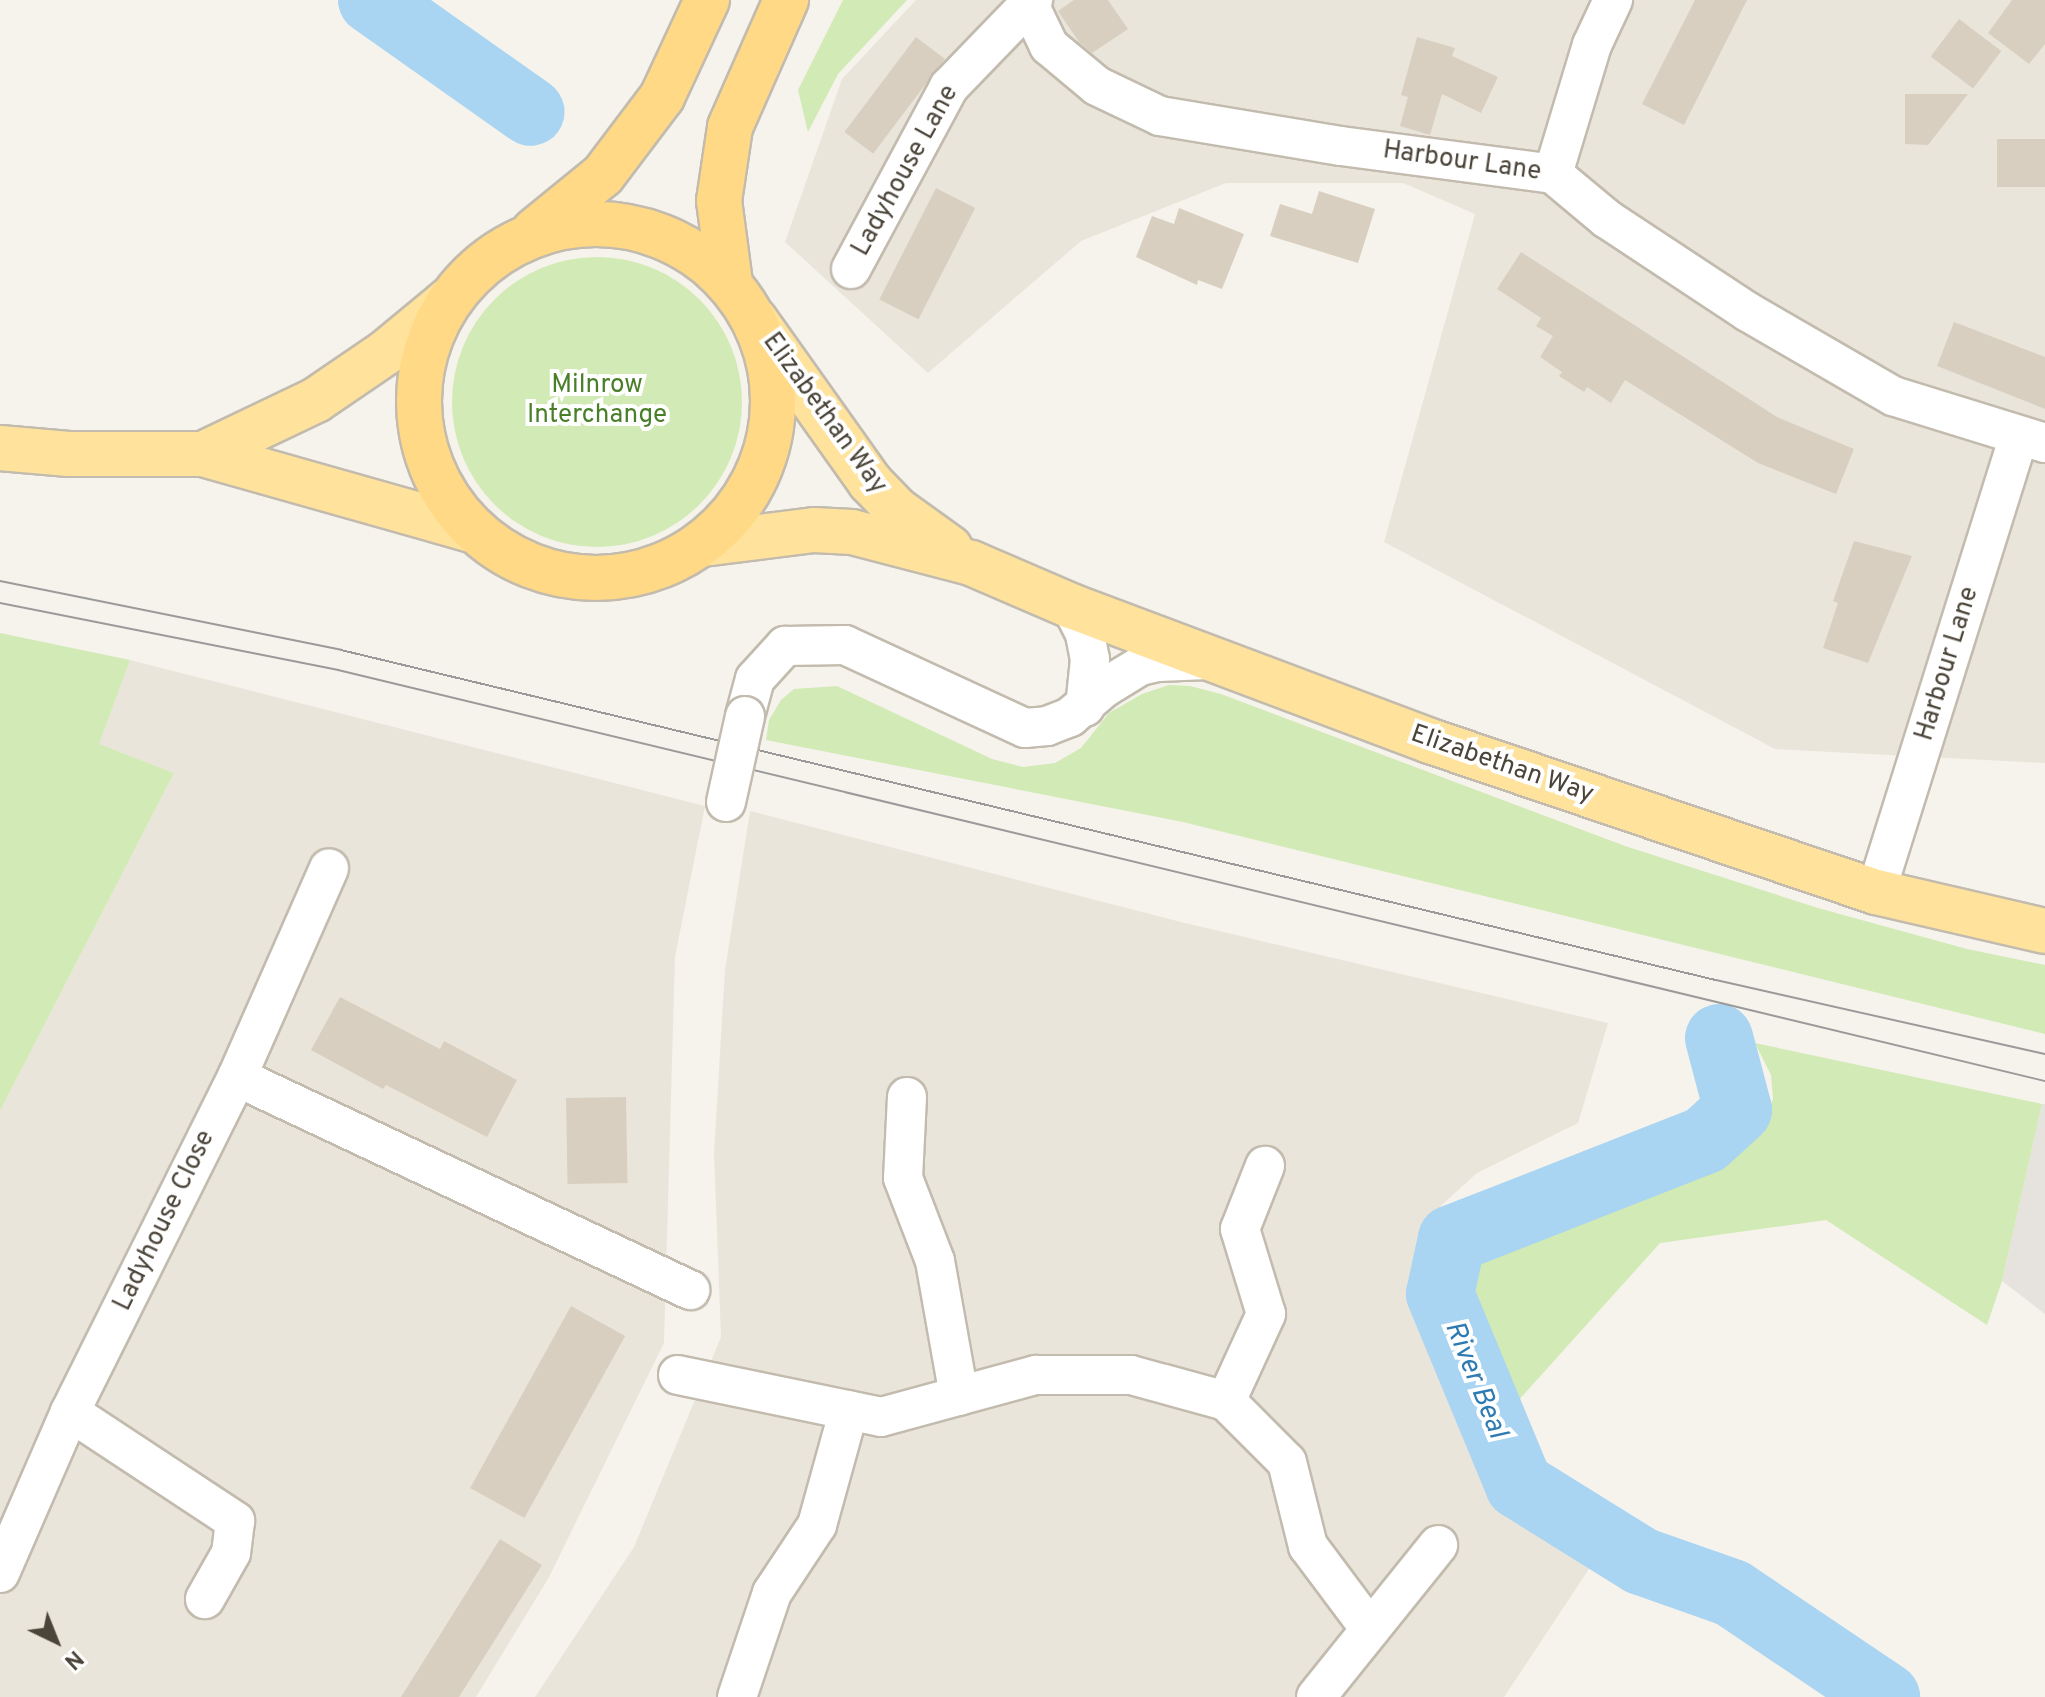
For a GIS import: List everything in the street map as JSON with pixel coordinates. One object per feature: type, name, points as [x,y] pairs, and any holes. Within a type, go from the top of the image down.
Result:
[{"type":"highway","points":[[526,238],[568,225],[613,224],[643,230],[696,254],[730,283],[755,320],[771,367],[771,429],[762,465],[738,508],[703,544],[659,568],[609,579],[547,572],[512,559],[471,530],[440,490],[422,443],[417,393],[427,344],[450,299],[483,263],[526,238],[603,175],[662,97],[707,0]]},
{"type":"highway","points":[[730,283],[719,201],[730,127],[786,0]]},
{"type":"main road","points":[[203,454],[316,400],[385,353],[450,299]]},
{"type":"main road","name":"Elizabethan Way","points":[[755,320],[870,482],[897,510],[971,563]]},
{"type":"main road","points":[[0,448],[69,454],[203,454],[471,530]]},
{"type":"main road","name":"Elizabethan Way","points":[[703,544],[814,530],[852,532],[971,563],[1071,606],[1445,747],[1876,892],[2045,931]]},
{"type":"street","points":[[1553,174],[1592,45],[1613,0]]},
{"type":"street","name":"Harbour Lane","points":[[1029,1],[1049,46],[1097,86],[1160,116],[1341,146],[1553,174],[1607,219],[1748,312],[1893,396],[2032,439],[1876,892]]},
{"type":"street","name":"Ladyhouse Lane","points":[[851,269],[949,87],[1029,1]]},
{"type":"street","points":[[1071,606],[1085,634],[1090,659],[1085,707]]},
{"type":"street","points":[[726,802],[755,679],[785,646],[845,645],[1025,728],[1047,726],[1085,707],[1104,688],[1140,666],[1158,662],[1215,660]]},
{"type":"street","name":"Ladyhouse Close","points":[[0,1573],[70,1412],[237,1077],[329,868]]},
{"type":"street","points":[[237,1077],[690,1290]]},
{"type":"street","points":[[907,1097],[903,1178],[935,1261],[959,1396]]},
{"type":"street","points":[[1226,1401],[1266,1314],[1240,1229],[1265,1166]]},
{"type":"street","points":[[678,1375],[881,1417],[1036,1375],[1131,1375],[1226,1401],[1287,1462],[1308,1546],[1370,1629]]},
{"type":"street","points":[[737,1697],[772,1593],[817,1525],[849,1410]]},
{"type":"street","points":[[70,1412],[235,1521],[231,1553],[205,1599]]},
{"type":"street","points":[[1316,1697],[1438,1545]]},
{"type":"shaded area","points":[[916,0],[2045,0],[2045,763],[1775,749],[1384,542],[1475,214],[1403,183],[1226,183],[1081,241],[928,373],[785,242],[842,79]]},
{"type":"shaded area","points":[[130,660],[705,806],[675,957],[664,1343],[548,1579],[476,1697],[0,1697],[0,1111],[174,773],[98,744]]},
{"type":"shaded area","points":[[750,811],[1181,922],[1608,1023],[1578,1123],[1477,1173],[1423,1222],[1408,1282],[1428,1321],[1456,1396],[1510,1495],[1595,1560],[1504,1697],[535,1697],[634,1547],[721,1337],[714,1153],[725,970]]},
{"type":"shaded area","points":[[2042,1104],[2045,1104],[2045,1314],[2002,1281]]},
{"type":"green space","points":[[843,0],[907,0],[838,74],[808,132],[798,90]]},
{"type":"green space","name":"Milnrow Interchange","points":[[597,257],[639,263],[665,274],[689,290],[709,310],[725,334],[736,360],[742,402],[736,444],[725,470],[709,494],[689,514],[665,530],[639,541],[597,547],[555,541],[529,530],[505,514],[485,494],[469,470],[458,444],[452,402],[458,360],[469,334],[485,310],[505,290],[529,274],[555,263]]},
{"type":"green space","points":[[0,633],[130,660],[99,744],[174,773],[0,1111]]},
{"type":"green space","points":[[1169,685],[1190,686],[1221,694],[1625,846],[1818,908],[1967,949],[2045,965],[2045,1034],[1183,822],[766,740],[769,720],[781,700],[794,689],[837,686],[992,759],[1023,767],[1055,763],[1081,748],[1109,713],[1142,694]]},
{"type":"green space","points":[[1755,1043],[2042,1104],[2002,1281],[1987,1325],[1826,1220],[1660,1243],[1508,1412],[1454,1298],[1458,1264],[1476,1246],[1685,1174],[1740,1142],[1764,1122],[1773,1099],[1771,1075]]},
{"type":"building","points":[[1074,0],[1108,0],[1128,29],[1092,53],[1079,42],[1058,11]]},
{"type":"building","points":[[1695,0],[1747,0],[1684,125],[1642,104]]},
{"type":"building","points":[[2012,0],[2045,0],[2045,44],[2029,64],[1988,33]]},
{"type":"building","points":[[1959,19],[2001,51],[1973,88],[1931,57]]},
{"type":"building","points":[[916,37],[945,59],[873,154],[844,132]]},
{"type":"building","points":[[1417,37],[1455,48],[1452,56],[1498,77],[1481,113],[1442,94],[1430,135],[1400,126],[1408,97],[1401,95]]},
{"type":"building","points":[[1905,94],[1968,94],[1928,145],[1905,144]]},
{"type":"building","points":[[1997,139],[2045,139],[2045,187],[1997,187]]},
{"type":"building","points":[[936,188],[975,208],[918,319],[879,299]]},
{"type":"building","points":[[1319,191],[1375,209],[1358,263],[1270,236],[1280,204],[1312,214]]},
{"type":"building","points":[[1179,208],[1244,234],[1222,289],[1198,280],[1197,285],[1136,257],[1152,216],[1174,224]]},
{"type":"building","points":[[1521,252],[1777,417],[1854,449],[1836,494],[1758,463],[1625,380],[1611,403],[1587,387],[1584,392],[1559,376],[1562,372],[1540,357],[1553,336],[1536,326],[1541,318],[1497,289]]},
{"type":"building","points":[[1954,322],[2045,357],[2045,409],[1937,366]]},
{"type":"building","points":[[1854,541],[1912,556],[1868,663],[1823,648],[1838,603],[1833,601]]},
{"type":"building","points":[[340,997],[440,1049],[444,1041],[517,1080],[487,1137],[386,1085],[383,1089],[311,1050]]},
{"type":"building","points":[[626,1097],[628,1183],[568,1184],[566,1098]]},
{"type":"building","points":[[571,1306],[625,1336],[524,1518],[470,1488]]},
{"type":"building","points":[[500,1539],[542,1565],[459,1697],[401,1697]]},
{"type":"waterway","name":"River Beal","points":[[372,0],[531,112]]},
{"type":"waterway","name":"River Beal","points":[[1719,1038],[1738,1110],[1705,1140],[1452,1239],[1440,1294],[1519,1485],[1641,1561],[1732,1593],[1886,1697]]},
{"type":"tram line","points":[[0,581],[341,650],[1716,980],[2045,1054]]},
{"type":"tram line","points":[[0,603],[338,670],[2045,1081]]}]
